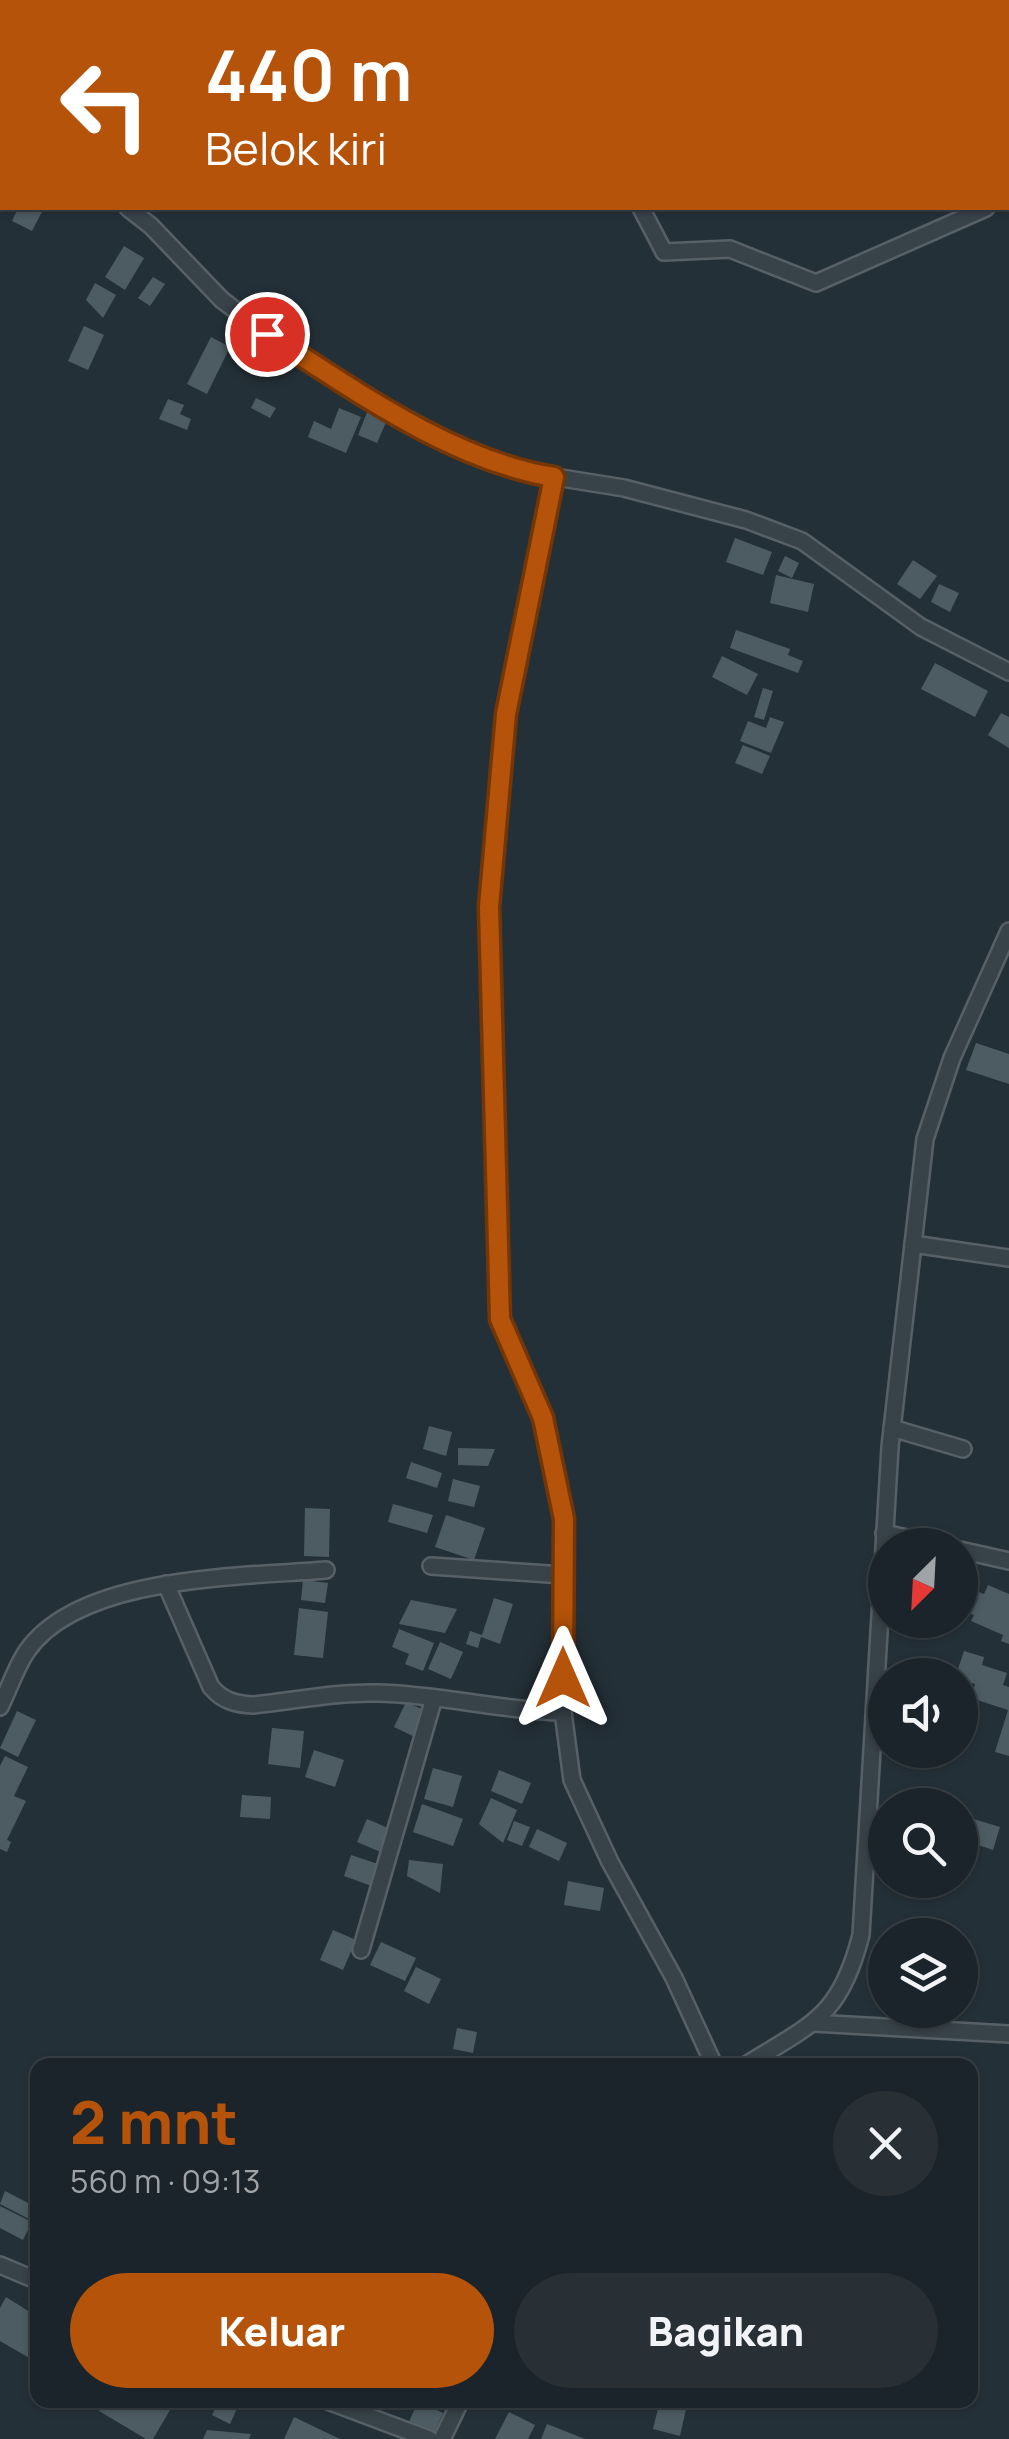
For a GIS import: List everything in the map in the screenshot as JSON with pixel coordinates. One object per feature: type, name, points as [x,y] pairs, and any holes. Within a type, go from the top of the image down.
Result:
[{"type":"street","points":[[131,210],[222,300],[267,334],[364,396],[450,442],[524,472],[624,488],[746,520],[802,541],[922,627],[1009,672]]},
{"type":"street","points":[[643,210],[664,252],[730,249],[816,284],[982,210]]},
{"type":"street","points":[[554,477],[506,714],[489,907],[500,1319],[543,1418],[564,1519],[563,1712],[572,1780],[711,2058]]},
{"type":"street","points":[[884,1528],[925,1139],[937,1097],[1009,932]]},
{"type":"street","points":[[913,1244],[1009,1258]]},
{"type":"street","points":[[892,1428],[963,1449]]},
{"type":"street","points":[[978,1554],[1009,1561]]},
{"type":"street","points":[[431,1566],[563,1575]]},
{"type":"street","points":[[0,1707],[27,1651],[49,1627],[94,1604],[166,1584],[326,1570]]},
{"type":"street","points":[[166,1584],[211,1687],[220,1698],[254,1706],[374,1693],[513,1711],[563,1712]]},
{"type":"street","points":[[757,2058],[813,2023],[839,1999],[861,1935],[878,1638]]},
{"type":"street","points":[[360,1950],[434,1698]]},
{"type":"street","points":[[813,2023],[1009,2034]]},
{"type":"street","points":[[0,2265],[30,2278]]},
{"type":"street","points":[[346,2408],[429,2439]]},
{"type":"street","points":[[442,2439],[457,2408]]},
{"type":"building","points":[[17,210],[43,210],[32,231],[12,221]]},
{"type":"building","points":[[124,246],[144,258],[125,290],[105,277]]},
{"type":"building","points":[[153,277],[165,284],[150,306],[138,298]]},
{"type":"building","points":[[95,283],[116,295],[103,318],[86,300]]},
{"type":"building","points":[[84,326],[104,335],[88,370],[68,361]]},
{"type":"building","points":[[211,337],[230,347],[207,394],[187,384]]},
{"type":"building","points":[[256,398],[276,408],[270,418],[251,408]]},
{"type":"building","points":[[168,399],[184,405],[180,414],[191,419],[187,430],[159,419]]},
{"type":"building","points":[[339,408],[361,417],[346,453],[308,437],[314,421],[331,429]]},
{"type":"building","points":[[368,410],[388,418],[377,443],[358,435]]},
{"type":"building","points":[[735,538],[772,552],[763,575],[726,562]]},
{"type":"building","points":[[785,556],[799,563],[792,578],[778,571]]},
{"type":"building","points":[[913,560],[937,576],[920,599],[897,584]]},
{"type":"building","points":[[776,575],[814,584],[808,612],[770,603]]},
{"type":"building","points":[[939,584],[959,593],[950,612],[931,602]]},
{"type":"building","points":[[736,630],[790,649],[788,655],[803,661],[798,673],[730,648]]},
{"type":"building","points":[[722,656],[758,674],[747,695],[712,677]]},
{"type":"building","points":[[935,663],[988,691],[975,717],[921,689]]},
{"type":"building","points":[[763,688],[773,691],[764,720],[754,717]]},
{"type":"building","points":[[1001,713],[1009,717],[1009,748],[988,735]]},
{"type":"building","points":[[770,717],[784,722],[771,753],[740,741],[748,721],[766,728]]},
{"type":"building","points":[[743,745],[770,756],[762,774],[735,763]]},
{"type":"building","points":[[976,1043],[1009,1054],[1009,1084],[966,1070]]},
{"type":"building","points":[[429,1426],[452,1432],[446,1456],[423,1449]]},
{"type":"building","points":[[458,1448],[495,1449],[488,1466],[458,1465]]},
{"type":"building","points":[[411,1462],[442,1473],[437,1488],[406,1478]]},
{"type":"building","points":[[453,1479],[480,1486],[474,1507],[448,1501]]},
{"type":"building","points":[[393,1504],[433,1515],[427,1533],[388,1522]]},
{"type":"building","points":[[305,1508],[330,1509],[329,1557],[304,1556]]},
{"type":"building","points":[[446,1515],[485,1528],[474,1560],[435,1547]]},
{"type":"building","points":[[303,1580],[328,1583],[325,1603],[301,1600]]},
{"type":"building","points":[[988,1585],[1009,1594],[1009,1644],[1001,1641],[1003,1635],[978,1624],[978,1592],[984,1594]]},
{"type":"building","points":[[494,1598],[513,1604],[500,1644],[481,1637],[478,1648],[466,1644],[470,1631],[482,1635]]},
{"type":"building","points":[[411,1600],[457,1609],[445,1633],[399,1624]]},
{"type":"building","points":[[299,1608],[328,1612],[323,1658],[294,1655]]},
{"type":"building","points":[[399,1629],[434,1643],[423,1671],[405,1664],[409,1654],[392,1647]]},
{"type":"building","points":[[440,1642],[463,1652],[451,1679],[428,1669]]},
{"type":"building","points":[[964,1651],[984,1657],[982,1665],[1007,1673],[1003,1685],[1009,1687],[1009,1756],[995,1752],[1008,1710],[978,1700],[978,1658],[962,1658]]},
{"type":"building","points":[[406,1702],[433,1714],[421,1740],[394,1727]]},
{"type":"building","points":[[17,1711],[36,1720],[18,1757],[0,1748]]},
{"type":"building","points":[[272,1728],[304,1731],[300,1768],[268,1764]]},
{"type":"building","points":[[314,1750],[344,1760],[335,1787],[305,1777]]},
{"type":"building","points":[[5,1756],[28,1767],[14,1796],[26,1801],[7,1840],[11,1842],[7,1852],[0,1849],[0,1766]]},
{"type":"building","points":[[433,1768],[462,1776],[453,1807],[424,1799]]},
{"type":"building","points":[[499,1770],[531,1783],[522,1804],[491,1791]]},
{"type":"building","points":[[242,1795],[271,1797],[270,1819],[240,1817]]},
{"type":"building","points":[[491,1798],[517,1810],[503,1843],[479,1824]]},
{"type":"building","points":[[422,1804],[463,1819],[453,1846],[413,1832]]},
{"type":"building","points":[[367,1819],[395,1831],[385,1854],[357,1842]]},
{"type":"building","points":[[978,1820],[1000,1827],[993,1850],[978,1845]]},
{"type":"building","points":[[514,1821],[530,1827],[522,1846],[507,1840]]},
{"type":"building","points":[[537,1829],[567,1843],[559,1861],[529,1847]]},
{"type":"building","points":[[351,1855],[384,1866],[377,1888],[344,1876]]},
{"type":"building","points":[[409,1860],[443,1864],[440,1893],[407,1876]]},
{"type":"building","points":[[568,1881],[604,1888],[600,1911],[564,1905]]},
{"type":"building","points":[[333,1930],[356,1940],[343,1970],[320,1960]]},
{"type":"building","points":[[381,1942],[416,1958],[405,1981],[370,1965]]},
{"type":"building","points":[[416,1967],[441,1979],[429,2004],[404,1991]]},
{"type":"building","points":[[457,2028],[477,2032],[473,2053],[453,2049]]},
{"type":"building","points":[[5,2191],[30,2204],[30,2219],[0,2204]]},
{"type":"building","points":[[0,2206],[30,2221],[23,2240],[0,2228]]},
{"type":"building","points":[[6,2297],[30,2312],[30,2358],[0,2341],[0,2308]]},
{"type":"building","points":[[215,2408],[237,2408],[230,2424],[212,2415]]},
{"type":"building","points":[[415,2408],[433,2408],[443,2413],[434,2433],[409,2422]]},
{"type":"building","points":[[658,2408],[686,2408],[680,2436],[653,2429]]},
{"type":"building","points":[[170,2410],[153,2439],[146,2439],[99,2411]]},
{"type":"building","points":[[509,2412],[535,2425],[528,2439],[495,2439]]},
{"type":"building","points":[[294,2417],[340,2439],[284,2439]]},
{"type":"building","points":[[547,2424],[585,2439],[541,2439]]},
{"type":"building","points":[[207,2430],[251,2434],[249,2439],[203,2439]]},
{"type":"route","points":[[267,334],[364,396],[450,442],[524,472],[554,477],[506,714],[489,907],[500,1319],[543,1418],[564,1519],[563,1678]]}]
